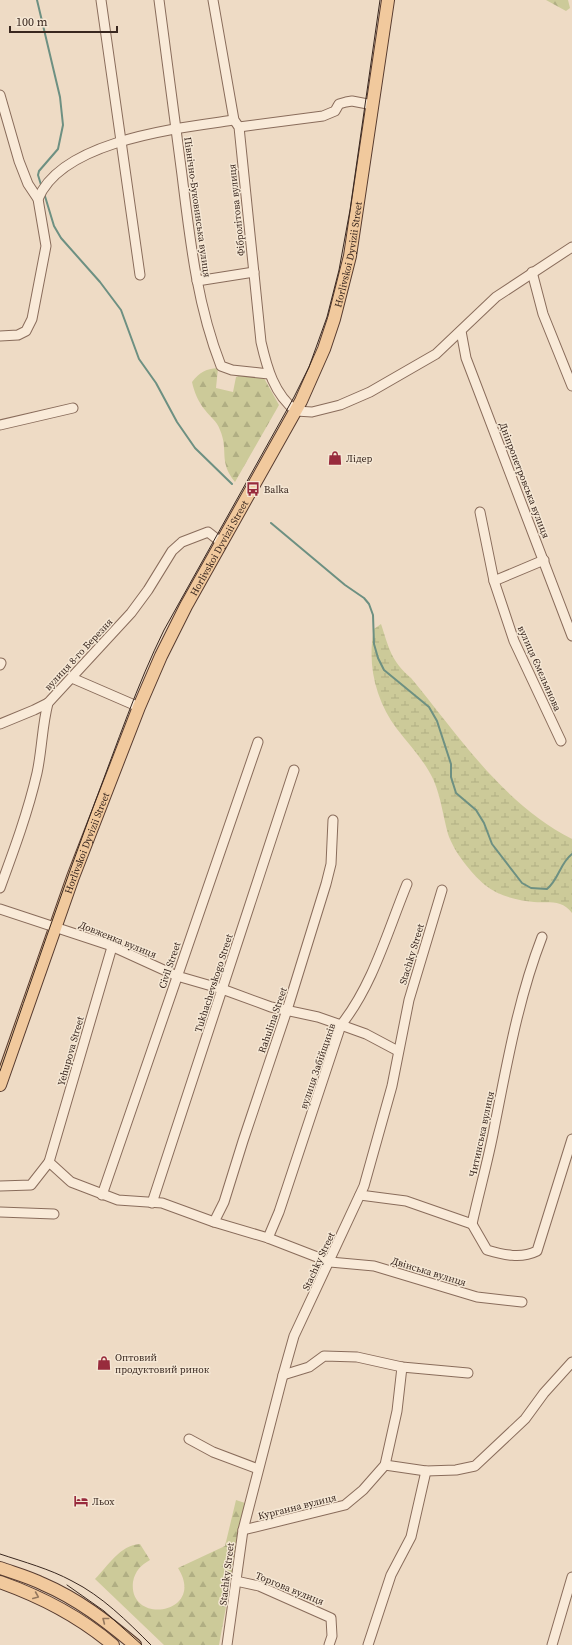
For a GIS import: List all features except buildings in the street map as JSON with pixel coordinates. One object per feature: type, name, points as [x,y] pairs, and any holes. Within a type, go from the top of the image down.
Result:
[{"type":"main road","name":"Horlivskoi Dyvizii Street","points":[[0,1086],[54,928],[139,706],[161,656],[183,612],[296,411],[324,349],[344,289],[355,230],[388,0]]},
{"type":"main road","points":[[0,1568],[43,1583],[76,1601],[93,1611],[135,1645]]},
{"type":"main road","points":[[0,1582],[54,1604],[75,1616],[113,1645]]},
{"type":"street","points":[[101,0],[140,275]]},
{"type":"street","name":"Північно-Буковинська вулиця","points":[[159,0],[197,281],[205,317],[221,366],[232,370],[269,374]]},
{"type":"street","name":"Фібролітова вулиця","points":[[213,0],[237,124],[261,342],[269,374],[280,395],[296,411]]},
{"type":"street","points":[[0,95],[19,161],[28,184],[41,193]]},
{"type":"street","points":[[0,336],[18,335],[26,331],[32,318],[46,246],[41,193],[58,171],[69,164],[121,140],[176,129],[323,116],[335,111],[339,104],[352,101],[373,105]]},
{"type":"street","points":[[296,411],[305,412],[328,409],[370,392],[436,354],[483,308],[532,272],[572,247]]},
{"type":"street","points":[[197,281],[254,272]]},
{"type":"street","points":[[532,272],[543,314],[572,386]]},
{"type":"street","name":"Дніпропетровська вулиця","points":[[461,331],[466,358],[572,636]]},
{"type":"street","points":[[0,425],[73,408]]},
{"type":"street","name":"вулиця Ємельянова","points":[[480,512],[494,580],[514,641],[561,741]]},
{"type":"street","name":"вулиця 8-го Березня","points":[[0,888],[30,805],[37,771],[43,721],[48,703],[131,613],[148,590],[172,551],[195,536],[208,532],[222,543]]},
{"type":"street","points":[[494,580],[544,560]]},
{"type":"street","points":[[72,678],[139,706]]},
{"type":"street","points":[[0,724],[48,703]]},
{"type":"street","name":"Civil Street","points":[[102,1195],[258,742]]},
{"type":"street","name":"Tukhachevskogo Street","points":[[152,1203],[294,770]]},
{"type":"street","name":"Rahulina Street","points":[[214,1222],[224,1202],[287,1010],[326,884],[331,864],[334,820]]},
{"type":"street","name":"вулиця Забійщиків","points":[[268,1238],[279,1212],[341,1025],[350,1013],[376,964],[407,884]]},
{"type":"street","name":"Stachky Street","points":[[227,1645],[243,1530],[294,1336],[330,1262],[360,1195],[392,1086],[409,1000],[442,890]]},
{"type":"street","name":"Довженка вулиця","points":[[0,908],[54,928],[62,928],[112,947],[177,976],[222,989],[271,1007],[318,1017],[341,1025],[366,1034],[398,1051]]},
{"type":"street","name":"Читинська вулиця","points":[[472,1224],[494,1130],[504,1072],[519,1008],[530,968],[542,937]]},
{"type":"street","name":"Yehupova Street","points":[[49,1162],[112,947]]},
{"type":"street","points":[[360,1195],[406,1201],[472,1224],[487,1250],[506,1255],[529,1255],[537,1251],[572,1139]]},
{"type":"street","points":[[0,1186],[31,1185],[49,1162]]},
{"type":"street","name":"Двінська вулиця","points":[[49,1162],[71,1182],[118,1200],[162,1203],[214,1222],[268,1238],[330,1262],[374,1266],[477,1296],[522,1302]]},
{"type":"street","points":[[0,1212],[54,1214]]},
{"type":"street","points":[[283,1375],[309,1367],[324,1356],[358,1357],[402,1367],[468,1374]]},
{"type":"street","points":[[385,1464],[426,1471],[449,1471],[475,1466],[525,1419],[544,1393],[572,1362]]},
{"type":"street","name":"Курганна вулиця","points":[[243,1530],[345,1506],[363,1490],[385,1464],[397,1412],[402,1367]]},
{"type":"street","points":[[189,1439],[214,1452],[258,1469]]},
{"type":"street","points":[[368,1645],[391,1575],[411,1537],[426,1471]]},
{"type":"street","points":[[552,1645],[572,1577]]},
{"type":"street","name":"Торгова вулиця","points":[[236,1581],[259,1586],[331,1618],[332,1636],[329,1645]]},
{"type":"green space","points":[[546,0],[568,0],[570,8],[566,11]]},
{"type":"green space","points":[[218,368],[216,388],[233,392],[236,377],[260,371],[279,405],[235,482],[230,475],[225,462],[223,437],[219,427],[201,404],[195,393],[192,382],[203,372]]},
{"type":"green space","points":[[381,624],[392,654],[399,666],[411,678],[484,767],[503,788],[524,807],[547,824],[572,839],[572,913],[560,904],[521,900],[508,897],[490,889],[469,868],[454,848],[448,834],[434,781],[422,760],[389,718],[378,693],[372,668],[372,642],[374,629]]},
{"type":"green space","points":[[236,1500],[245,1503],[219,1645],[164,1645],[95,1579],[120,1552],[133,1545],[140,1544],[150,1560],[141,1566],[135,1575],[133,1582],[135,1596],[142,1605],[153,1609],[164,1609],[175,1604],[182,1596],[184,1584],[178,1568],[225,1546]]},
{"type":"waterway","points":[[37,0],[60,97],[63,125],[58,149],[39,171],[38,175],[42,188]]},
{"type":"waterway","points":[[44,193],[54,226],[61,238],[100,282],[121,310],[139,359],[156,383],[177,422],[195,448],[232,484]]},
{"type":"waterway","points":[[271,523],[345,585],[364,598],[369,604],[373,615],[374,644],[378,658],[384,670],[429,707],[437,721],[451,764],[451,777],[456,793],[476,810],[484,823],[492,844],[522,883],[531,888],[547,889],[572,854]]},
{"type":"tram line","points":[[0,1071],[83,835],[128,715],[154,651],[164,630],[294,397],[309,367],[327,317],[339,270],[350,210],[380,0]]},
{"type":"tram line","points":[[0,1554],[55,1573],[83,1587],[114,1610],[151,1645]]},
{"type":"tram line","points":[[67,1585],[104,1611],[142,1645]]},
{"type":"place","name":"Лідер","points":[[335,458]]},
{"type":"place","name":"Balka","points":[[253,489]]},
{"type":"place","name":"Оптовий продуктовий ринок","points":[[104,1363]]},
{"type":"place","name":"Льох","points":[[81,1501]]}]
